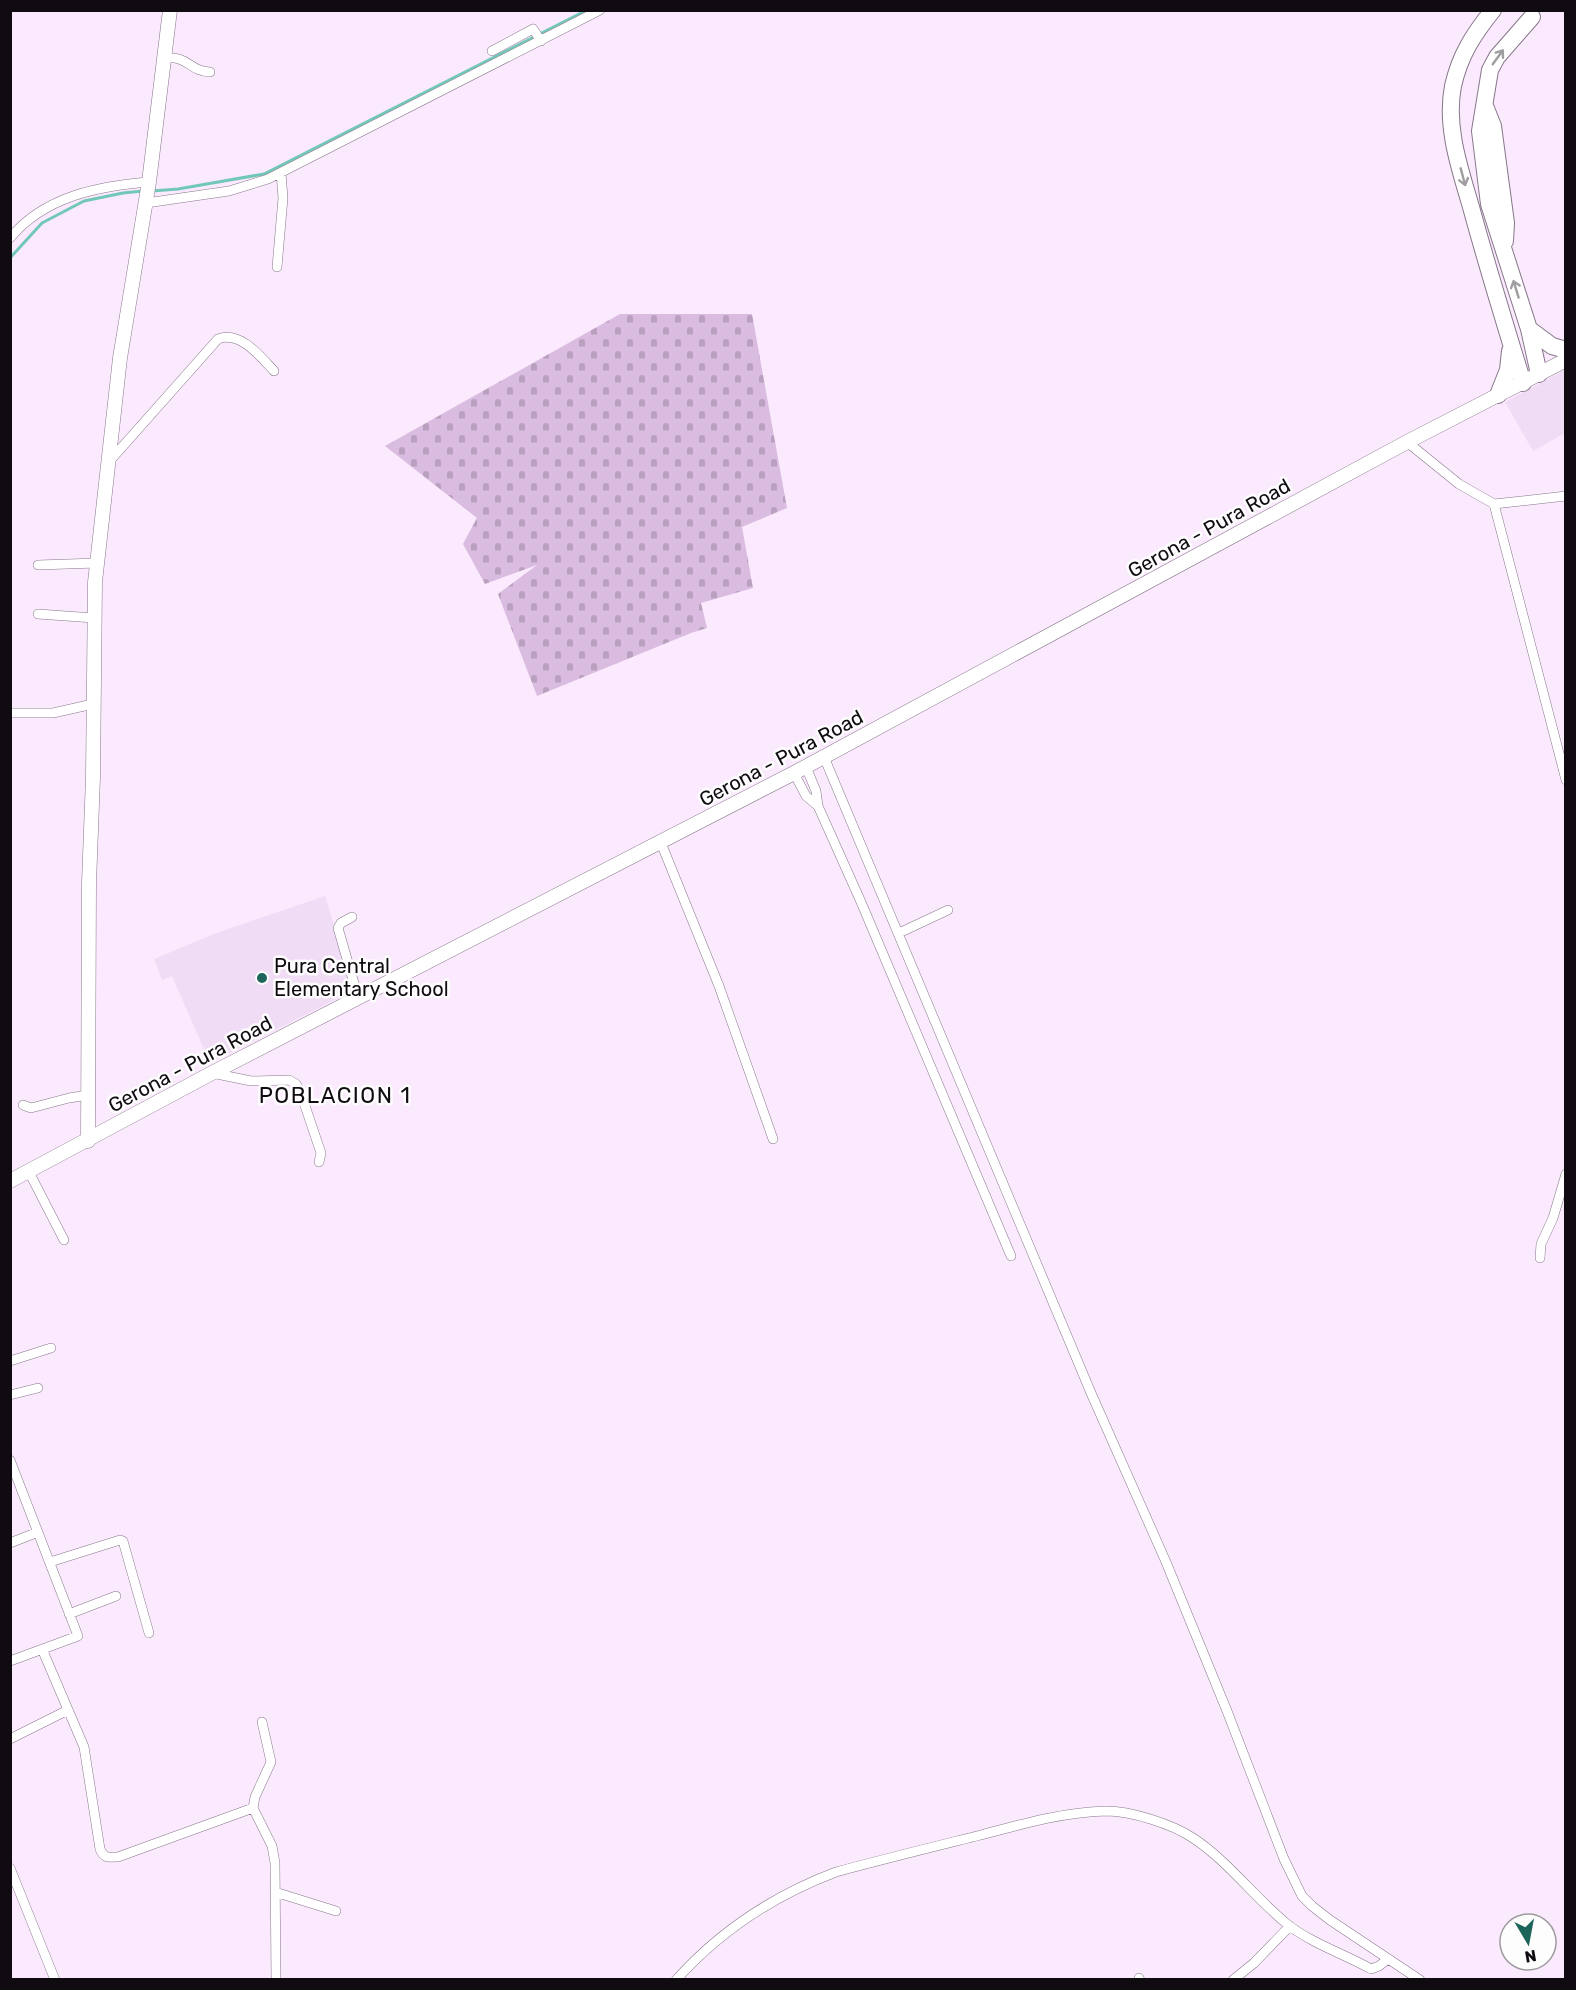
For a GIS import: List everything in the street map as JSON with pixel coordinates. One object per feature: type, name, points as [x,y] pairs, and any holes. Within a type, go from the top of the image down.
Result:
[{"type":"highway","points":[[1493,10],[1473,34],[1461,58],[1453,88],[1451,119],[1457,156],[1485,264],[1523,383]]},
{"type":"highway","points":[[1532,17],[1497,57],[1490,70],[1480,131],[1489,204],[1529,329],[1539,374]]},
{"type":"highway","points":[[1529,329],[1552,346],[1566,350]]},
{"type":"highway","points":[[1498,395],[1508,370],[1511,344]]},
{"type":"main road","points":[[88,1141],[89,883],[97,563],[120,358],[146,203],[171,10]]},
{"type":"main road","name":"Gerona - Pura Road","points":[[10,1181],[358,997],[824,758],[1407,442],[1566,360]]},
{"type":"street","points":[[146,203],[229,191],[260,183],[539,37],[600,10]]},
{"type":"street","points":[[492,51],[528,30],[533,29],[539,37]]},
{"type":"street","points":[[165,58],[179,58],[197,70],[210,72]]},
{"type":"street","points":[[277,267],[283,198],[281,173]]},
{"type":"street","points":[[10,238],[34,216],[70,196],[102,188],[149,182]]},
{"type":"street","points":[[108,464],[218,339],[226,337],[252,348],[274,371]]},
{"type":"street","points":[[1407,442],[1459,483],[1494,504],[1566,496]]},
{"type":"street","points":[[1494,504],[1566,780]]},
{"type":"street","points":[[38,565],[97,563]]},
{"type":"street","points":[[38,614],[94,618]]},
{"type":"street","points":[[10,713],[54,713],[93,704]]},
{"type":"street","points":[[824,758],[1091,1393],[1167,1562],[1284,1859],[1302,1896],[1330,1920],[1420,1980]]},
{"type":"street","points":[[800,770],[806,796],[818,806],[861,902],[1011,1256]]},
{"type":"street","points":[[661,843],[719,986],[772,1139]]},
{"type":"street","points":[[899,933],[948,910]]},
{"type":"street","points":[[352,917],[341,923],[338,928],[358,997]]},
{"type":"street","points":[[212,1073],[251,1081],[289,1080],[296,1084],[321,1152],[319,1162]]},
{"type":"street","points":[[23,1105],[32,1108],[88,1095]]},
{"type":"street","points":[[29,1172],[64,1240]]},
{"type":"street","points":[[1540,1258],[1541,1244],[1553,1218],[1566,1174]]},
{"type":"street","points":[[10,1360],[51,1348]]},
{"type":"street","points":[[10,1395],[38,1388]]},
{"type":"street","points":[[10,1460],[78,1636],[10,1661]]},
{"type":"street","points":[[10,1543],[38,1532]]},
{"type":"street","points":[[50,1562],[120,1540],[123,1542],[149,1633]]},
{"type":"street","points":[[69,1614],[116,1596]]},
{"type":"street","points":[[42,1649],[84,1747],[100,1849],[106,1858],[118,1857],[253,1808]]},
{"type":"street","points":[[10,1739],[68,1710]]},
{"type":"street","points":[[262,1722],[271,1762],[255,1797],[253,1808],[272,1846],[275,1863],[276,1980]]},
{"type":"street","points":[[676,1980],[701,1954],[749,1916],[813,1880],[1022,1824],[1075,1814],[1108,1811],[1134,1815],[1190,1836],[1290,1926],[1319,1943],[1371,1969],[1388,1959]]},
{"type":"street","points":[[10,1868],[55,1980]]},
{"type":"street","points":[[275,1892],[336,1911]]},
{"type":"street","points":[[1233,1980],[1254,1964],[1290,1926]]},
{"type":"street","points":[[1408,1972],[1429,1980]]},
{"type":"shaded area","points":[[1565,370],[1565,433],[1533,451],[1505,402]]},
{"type":"shaded area","name":"Pura Central Elementary School","points":[[325,896],[354,990],[210,1063],[172,976],[162,980],[154,959],[219,932]]},
{"type":"green space","points":[[620,314],[752,314],[787,508],[742,527],[753,588],[701,603],[707,628],[537,696],[498,594],[537,565],[485,584],[463,544],[477,518],[385,446]]},
{"type":"waterway","points":[[152,191],[178,189],[264,174],[587,10]]},
{"type":"waterway","points":[[10,258],[42,223],[84,201],[143,191]]},
{"type":"place","name":"Pura Central Elementary School","points":[[262,978]]},
{"type":"district","name":"POBLACION 1","points":[[335,1095]]}]
